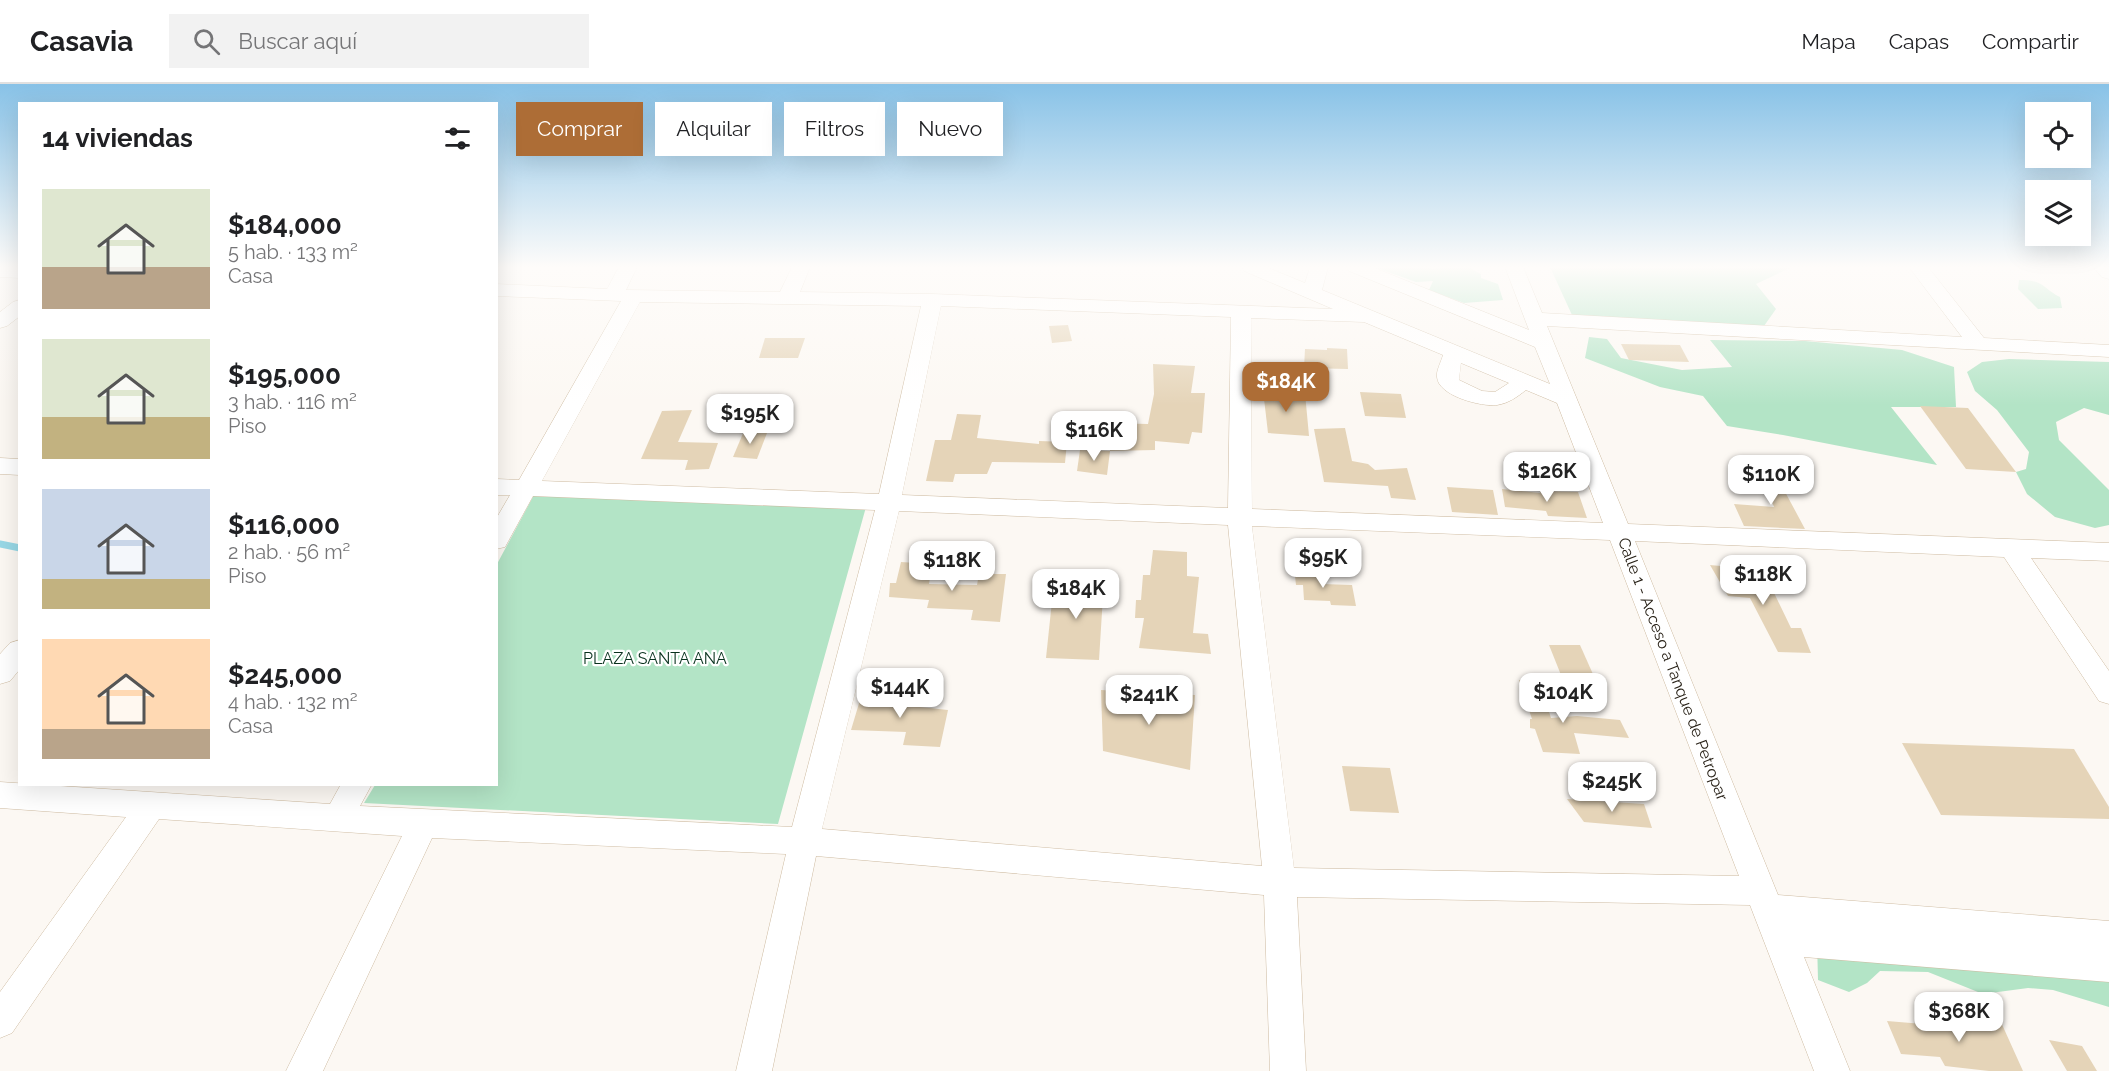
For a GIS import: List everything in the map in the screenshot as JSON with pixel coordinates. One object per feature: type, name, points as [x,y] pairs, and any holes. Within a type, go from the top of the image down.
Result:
[{"type":"street","points":[[498,538],[527,488],[614,313]]},
{"type":"street","points":[[754,1071],[804,842],[889,502],[929,313]]},
{"type":"street","points":[[1240,313],[1239,518],[1280,882],[1288,1071]]},
{"type":"street","points":[[1274,313],[1370,316]]},
{"type":"street","points":[[1363,313],[1566,399]]},
{"type":"street","points":[[1470,313],[1544,343]]},
{"type":"street","name":"Calle 1 - Acceso a Tanque de Petropar","points":[[1533,313],[1832,1071]]},
{"type":"street","points":[[1954,313],[1978,344]]},
{"type":"street","points":[[1535,319],[2109,351]]},
{"type":"street","points":[[1454,351],[1447,376],[1449,383],[1461,391],[1480,397],[1503,397],[1524,381]]},
{"type":"street","points":[[0,466],[18,467]]},
{"type":"street","points":[[498,487],[2109,552]]},
{"type":"street","points":[[2012,549],[2109,693]]},
{"type":"street","points":[[0,673],[18,652]]},
{"type":"street","points":[[338,818],[356,786]]},
{"type":"street","points":[[0,795],[423,824],[804,842],[1280,882],[2109,936]]},
{"type":"street","points":[[0,1021],[151,806]]},
{"type":"street","points":[[304,1071],[423,824]]},
{"type":"street","points":[[1769,913],[2109,966]]},
{"type":"green space","points":[[1571,313],[1773,313],[1764,326],[1572,315]]},
{"type":"green space","points":[[1589,337],[1607,339],[1621,358],[1682,370],[1732,367],[1710,340],[1805,341],[1902,350],[1954,367],[1956,407],[1891,407],[1937,465],[1727,426],[1703,396],[1660,387],[1585,358]]},
{"type":"green space","points":[[2009,359],[2109,362],[2109,415],[2084,408],[2056,422],[2059,440],[2109,490],[2109,525],[2095,528],[2055,517],[2027,494],[2016,472],[2026,469],[2029,452],[1997,410],[1975,391],[1967,372],[1982,362]]},
{"type":"green space","name":"PLAZA SANTA ANA","points":[[534,495],[866,507],[778,824],[364,803],[374,786],[498,786],[498,562]]},
{"type":"green space","points":[[2109,940],[2109,1007],[2053,990],[2028,988],[1983,994],[1928,972],[1880,971],[1867,983],[1849,992],[1818,980],[1817,941]]},
{"type":"building","points":[[1068,325],[1072,341],[1052,343],[1049,326]]},
{"type":"building","points":[[765,338],[805,338],[798,358],[759,358]]},
{"type":"building","points":[[1621,344],[1680,345],[1689,362],[1629,360]]},
{"type":"building","points":[[1327,348],[1347,349],[1348,369],[1304,368],[1305,349],[1327,350]]},
{"type":"building","points":[[1153,364],[1195,366],[1191,393],[1205,393],[1202,433],[1192,432],[1189,444],[1155,441],[1155,450],[1110,451],[1109,423],[1148,424],[1154,394]]},
{"type":"building","points":[[1263,390],[1305,393],[1309,436],[1268,433]]},
{"type":"building","points":[[1360,392],[1401,394],[1406,418],[1365,416]]},
{"type":"building","points":[[1920,406],[1968,408],[2016,472],[1966,469]]},
{"type":"building","points":[[692,410],[678,442],[718,443],[709,469],[685,470],[688,460],[641,459],[662,411]]},
{"type":"building","points":[[957,414],[981,415],[977,438],[1039,444],[1039,441],[1067,442],[1065,463],[992,462],[987,474],[955,474],[953,482],[926,481],[935,440],[951,440]]},
{"type":"building","points":[[1345,428],[1352,461],[1368,464],[1375,470],[1407,468],[1416,500],[1391,498],[1388,486],[1324,482],[1314,429]]},
{"type":"building","points":[[744,431],[767,433],[757,459],[733,457]]},
{"type":"building","points":[[1080,450],[1110,451],[1107,475],[1077,471]]},
{"type":"building","points":[[1768,460],[1805,529],[1744,526],[1734,504],[1774,507],[1758,464]]},
{"type":"building","points":[[1447,487],[1493,490],[1498,515],[1452,512]]},
{"type":"building","points":[[1502,489],[1540,493],[1540,491],[1578,492],[1587,518],[1548,516],[1546,511],[1505,507]]},
{"type":"building","points":[[1153,550],[1187,552],[1187,576],[1199,577],[1193,633],[1208,634],[1211,654],[1139,648],[1144,618],[1135,618],[1136,600],[1141,600],[1143,575],[1150,575]]},
{"type":"building","points":[[901,562],[932,564],[929,584],[977,585],[979,574],[1006,574],[1000,622],[971,620],[973,610],[927,608],[929,600],[889,597],[890,583],[896,583]]},
{"type":"building","points":[[1710,565],[1763,570],[1791,628],[1801,628],[1811,653],[1778,652],[1750,598],[1728,596]]},
{"type":"building","points":[[1294,567],[1311,568],[1313,575],[1320,577],[1322,584],[1352,585],[1356,606],[1331,605],[1330,601],[1304,600],[1303,585],[1296,585]]},
{"type":"building","points":[[1104,580],[1099,660],[1046,658],[1054,582]]},
{"type":"building","points":[[1549,645],[1580,645],[1596,681],[1563,680]]},
{"type":"building","points":[[1519,680],[1539,680],[1551,718],[1577,716],[1620,720],[1629,738],[1574,733],[1580,754],[1543,752],[1535,729],[1530,728],[1530,719],[1532,719]]},
{"type":"building","points":[[863,690],[903,694],[901,705],[948,710],[940,747],[903,745],[906,732],[851,730]]},
{"type":"building","points":[[1101,690],[1195,695],[1190,770],[1103,751]]},
{"type":"building","points":[[1902,743],[2074,749],[2109,807],[2109,819],[1941,815]]},
{"type":"building","points":[[1342,766],[1390,768],[1399,813],[1350,811]]},
{"type":"building","points":[[1567,799],[1644,804],[1652,828],[1584,822]]},
{"type":"building","points":[[1920,1018],[2000,1020],[2023,1071],[1989,1071],[1945,1066],[1940,1057],[1901,1054],[1887,1021],[1923,1024]]},
{"type":"building","points":[[2049,1040],[2082,1046],[2097,1071],[2067,1071]]},
{"type":"waterway","points":[[0,544],[18,548]]}]
